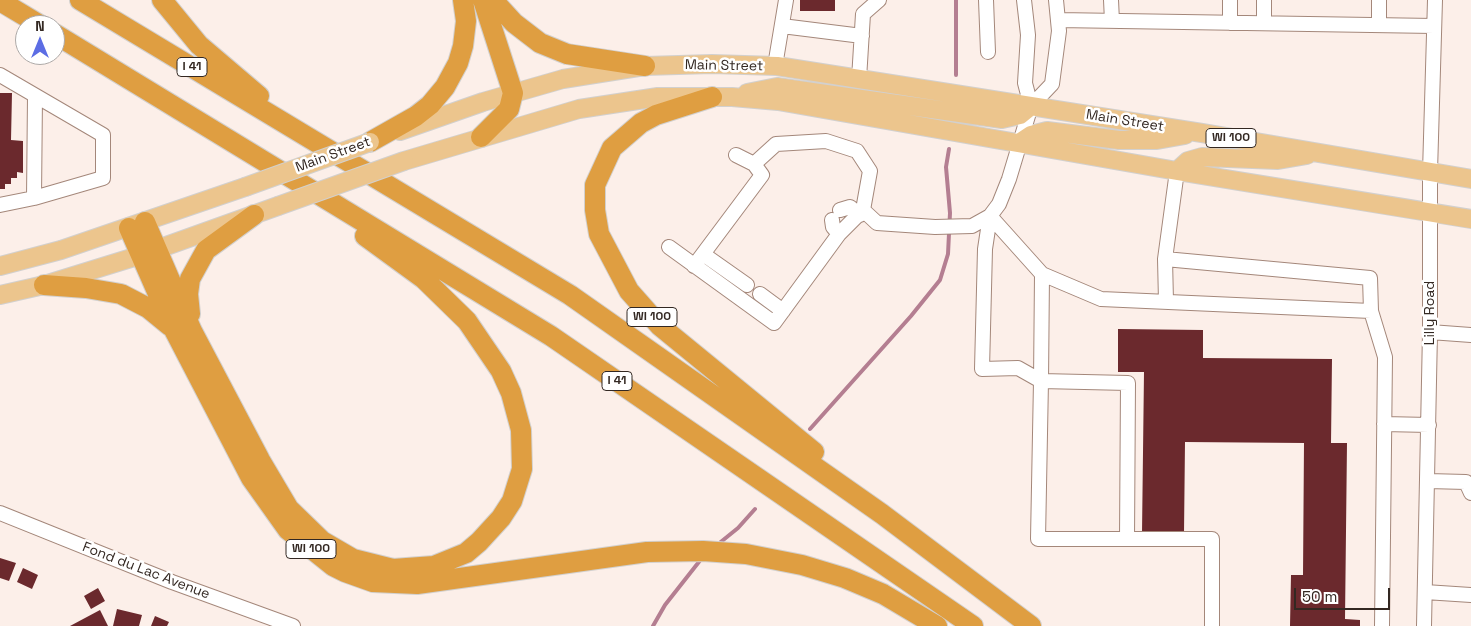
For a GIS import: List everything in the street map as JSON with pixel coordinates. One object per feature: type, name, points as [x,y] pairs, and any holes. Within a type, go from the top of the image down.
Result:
[{"type":"highway","name":"I 41","points":[[80,0],[570,296],[882,514],[1031,626]]},
{"type":"highway","points":[[162,0],[199,45],[304,134]]},
{"type":"highway","points":[[370,142],[416,116],[430,105],[446,87],[464,46],[466,21],[463,0]]},
{"type":"highway","points":[[481,137],[509,109],[513,93],[483,0]]},
{"type":"highway","points":[[493,0],[514,23],[540,43],[567,54],[645,66]]},
{"type":"highway","points":[[0,1],[23,15]]},
{"type":"highway","name":"I 41","points":[[65,40],[551,336],[973,626]]},
{"type":"highway","name":"WI 100","points":[[712,98],[656,115],[641,123],[612,148],[595,185],[595,210],[599,234],[629,291],[660,326],[825,460],[882,514]]},
{"type":"highway","points":[[44,285],[86,288],[121,294],[182,329],[289,509],[309,531],[340,553],[374,566],[394,569],[434,566],[466,553],[501,518],[512,501],[522,469],[521,430],[511,393],[501,371],[467,321],[424,279],[251,152]]},
{"type":"highway","points":[[182,329],[194,271],[206,250],[254,215]]},
{"type":"highway","name":"WI 100","points":[[137,225],[182,329],[251,478],[278,518],[297,540],[333,566],[373,582],[417,584],[633,554],[712,551],[782,560],[845,578],[883,594],[937,626]]},
{"type":"main road","name":"Main Street","points":[[0,266],[61,250],[137,225],[513,93],[562,79],[645,66],[712,64],[775,66],[1202,133],[1471,178]]},
{"type":"main road","points":[[732,97],[777,87],[1002,120],[1020,115],[1031,106]]},
{"type":"main road","name":"WI 100","points":[[148,252],[404,161],[481,137],[579,109],[658,98],[732,97],[778,101],[1178,172],[1471,219]]},
{"type":"main road","points":[[1019,143],[1031,135],[1047,131],[1119,140],[1157,140],[1202,133]]},
{"type":"main road","points":[[1178,172],[1188,161],[1202,157],[1278,160],[1320,152]]},
{"type":"main road","points":[[0,295],[44,285],[148,252]]},
{"type":"street","points":[[775,66],[786,0]]},
{"type":"street","points":[[859,79],[864,14],[879,0]]},
{"type":"street","points":[[986,0],[988,52]]},
{"type":"street","points":[[1024,0],[1028,36],[1025,83],[1031,106]]},
{"type":"street","points":[[839,234],[832,227],[836,215],[850,207],[862,212],[877,223],[935,227],[964,226],[980,222],[990,216],[999,204],[1031,106],[1052,84],[1058,20],[1056,0]]},
{"type":"street","points":[[1112,0],[1112,21]]},
{"type":"street","points":[[1230,0],[1230,23]]},
{"type":"street","points":[[1264,0],[1264,24]]},
{"type":"street","points":[[1379,0],[1379,25]]},
{"type":"street","name":"Lilly Road","points":[[1424,626],[1429,425],[1429,212],[1435,0]]},
{"type":"street","points":[[1058,20],[1434,26]]},
{"type":"street","points":[[782,26],[862,36]]},
{"type":"street","points":[[0,75],[103,135],[104,178],[34,198],[0,205]]},
{"type":"street","points":[[34,198],[35,96]]},
{"type":"street","points":[[669,247],[774,323],[839,234],[862,212],[870,171],[857,151],[826,141],[776,144],[754,164]]},
{"type":"street","points":[[694,266],[762,175],[754,164],[736,154]]},
{"type":"street","points":[[1166,302],[1165,259],[1178,172]]},
{"type":"street","points":[[990,216],[1042,274],[1101,299],[1371,311]]},
{"type":"street","points":[[990,216],[985,249],[982,370],[1018,368],[1041,381],[1128,383],[1127,539]]},
{"type":"street","points":[[703,254],[747,285]]},
{"type":"street","points":[[1165,259],[1370,278],[1371,311],[1385,357],[1382,626]]},
{"type":"street","points":[[1042,274],[1038,539],[1212,539],[1212,626]]},
{"type":"street","points":[[760,294],[783,311]]},
{"type":"street","points":[[1430,332],[1471,334]]},
{"type":"street","points":[[1384,424],[1429,425]]},
{"type":"street","points":[[1428,481],[1466,482],[1471,492]]},
{"type":"street","name":"Fond du Lac Avenue","points":[[0,513],[154,575],[294,626]]},
{"type":"street","points":[[1425,592],[1471,594]]},
{"type":"building","points":[[800,0],[835,0],[835,11],[800,11]]},
{"type":"building","points":[[0,93],[12,93],[11,140],[23,141],[23,173],[17,172],[17,178],[11,178],[11,184],[5,184],[5,189],[0,189]]},
{"type":"building","points":[[1118,329],[1203,330],[1203,358],[1332,359],[1331,443],[1347,443],[1345,619],[1360,620],[1360,626],[1290,626],[1291,575],[1303,575],[1304,443],[1185,442],[1184,533],[1142,533],[1144,372],[1118,372]]},
{"type":"building","points":[[0,558],[16,563],[9,581],[0,578]]},
{"type":"building","points":[[23,568],[38,575],[32,589],[17,582]]},
{"type":"building","points":[[98,588],[105,601],[91,609],[84,596]]},
{"type":"building","points":[[117,609],[142,615],[139,626],[113,626]]},
{"type":"building","points":[[100,610],[108,626],[70,626]]},
{"type":"building","points":[[155,616],[169,622],[167,626],[151,626]]},
{"type":"waterway","points":[[956,0],[956,75]]},
{"type":"waterway","points":[[810,429],[911,316],[940,280],[948,254],[950,213],[946,167],[949,149]]},
{"type":"waterway","points":[[717,545],[738,528],[755,509]]},
{"type":"waterway","points":[[653,626],[665,605],[702,558]]}]
